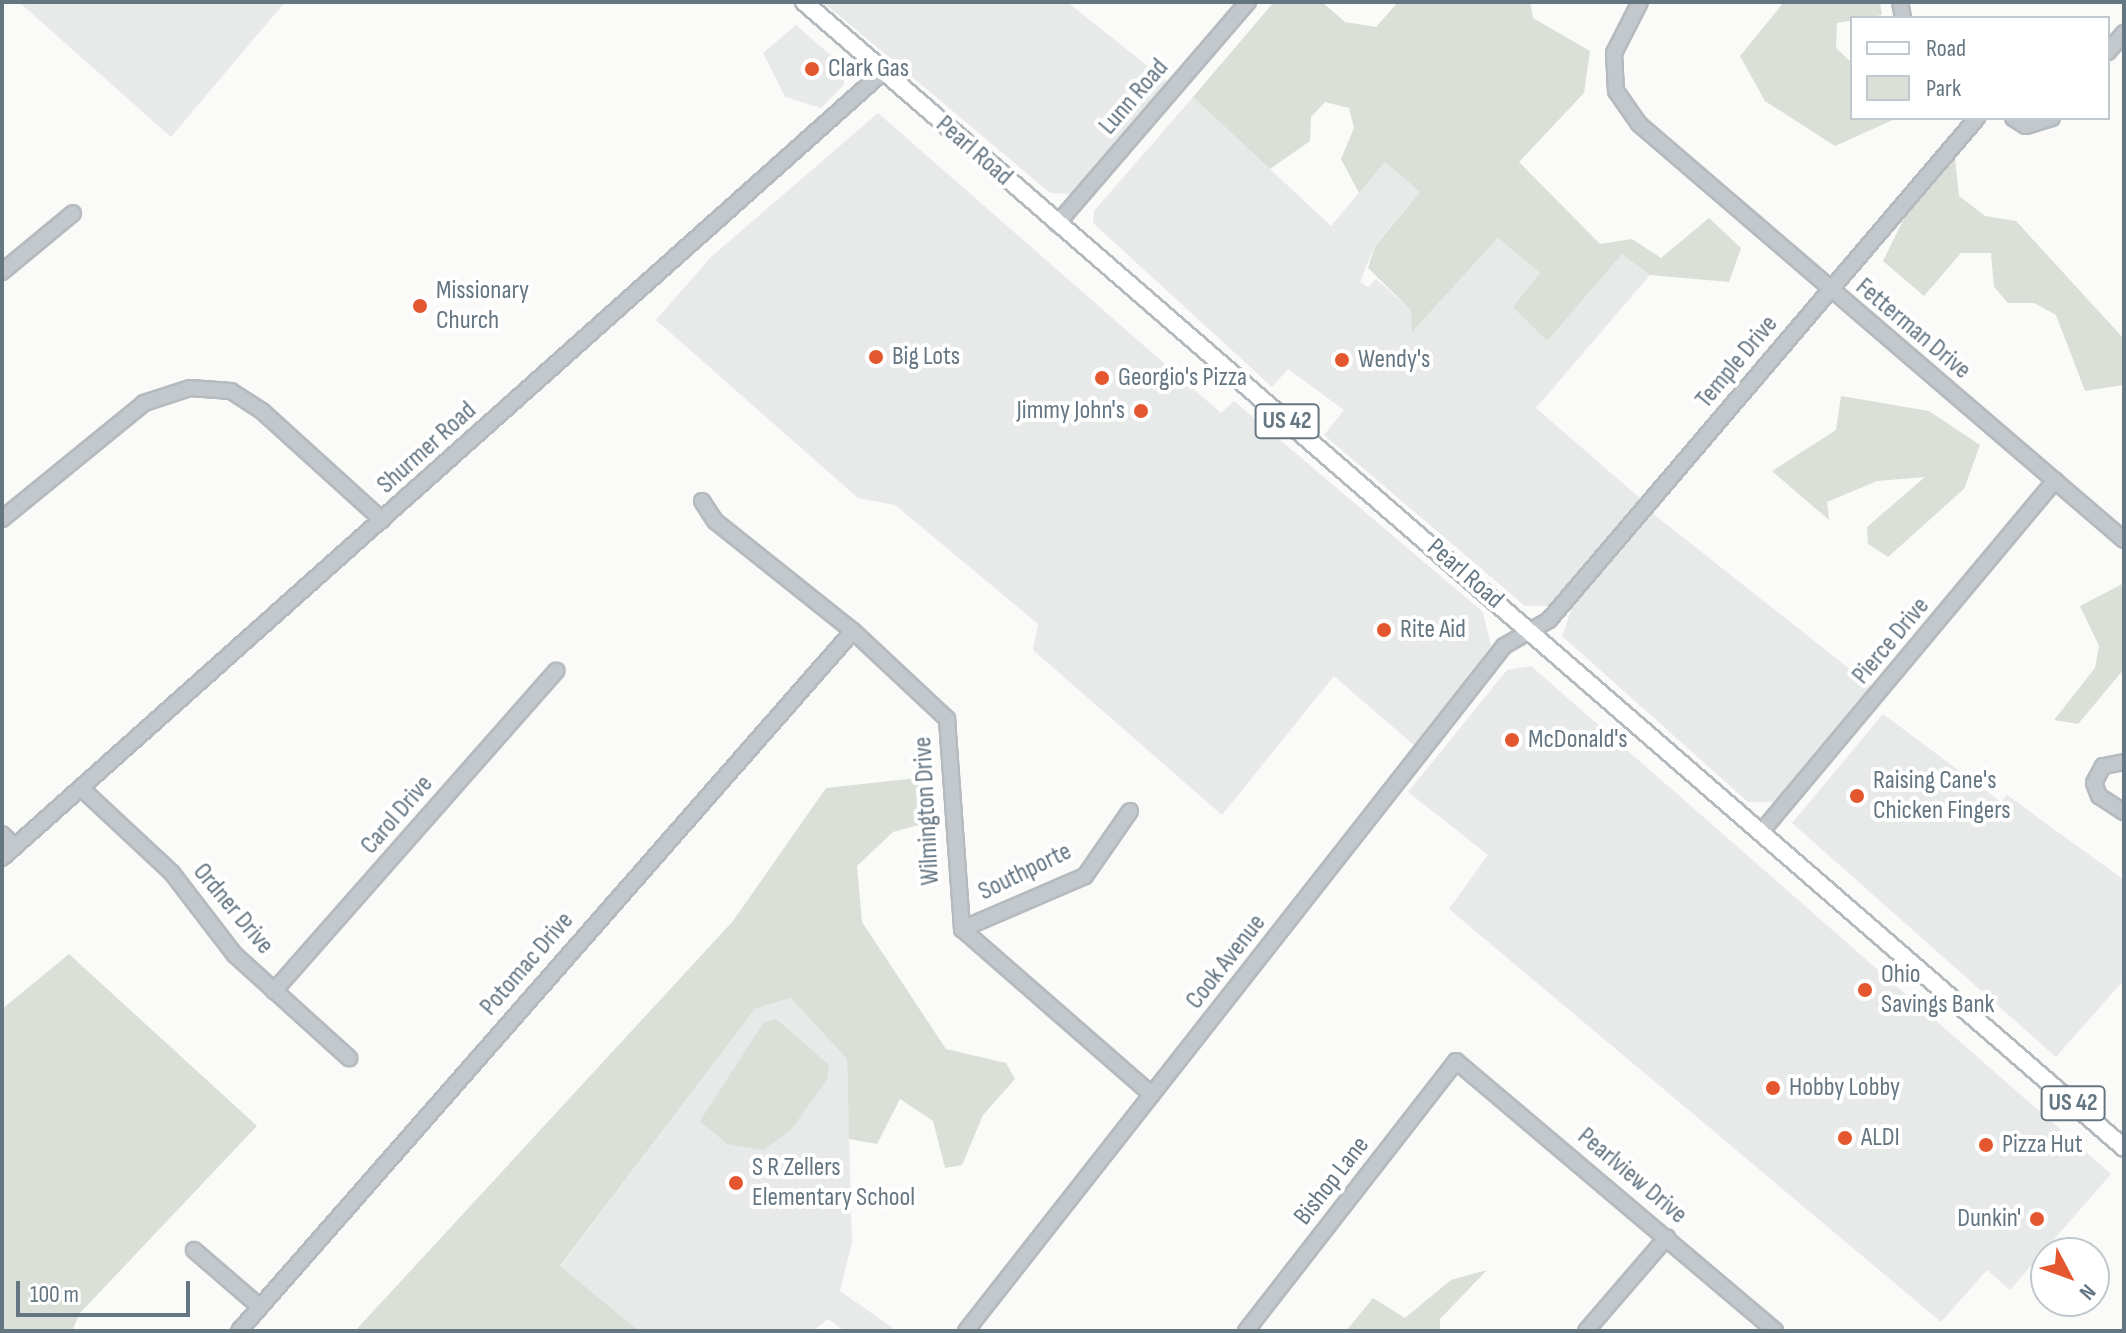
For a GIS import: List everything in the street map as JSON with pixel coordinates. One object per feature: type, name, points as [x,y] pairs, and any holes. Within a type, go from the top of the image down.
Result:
[{"type":"main road","name":"Pearl Road","points":[[804,2],[2124,1148]]},
{"type":"street","name":"Lunn Road","points":[[1057,224],[1248,2]]},
{"type":"street","name":"Fetterman Drive","points":[[1640,2],[1614,53],[1616,91],[1639,124],[2124,540]]},
{"type":"street","points":[[2110,50],[2124,33]]},
{"type":"street","name":"Shurmer Road","points":[[2,858],[883,72]]},
{"type":"street","name":"Temple Drive","points":[[1531,632],[1549,620],[1975,120]]},
{"type":"street","points":[[2016,120],[2026,126],[2046,120]]},
{"type":"street","points":[[2,272],[73,213]]},
{"type":"street","points":[[2,519],[144,403],[190,388],[231,391],[263,412],[382,520]]},
{"type":"street","name":"Pierce Drive","points":[[1762,831],[2055,480]]},
{"type":"street","name":"Wilmington Drive","points":[[702,501],[715,521],[853,631],[947,719],[962,929]]},
{"type":"street","name":"Potomac Drive","points":[[239,1331],[853,631]]},
{"type":"street","name":"Cook Avenue","points":[[966,1331],[1504,646],[1531,632]]},
{"type":"street","name":"Carol Drive","points":[[274,991],[556,671]]},
{"type":"street","points":[[2124,762],[2103,766],[2094,783],[2099,796],[2124,812]]},
{"type":"street","name":"Ordner Drive","points":[[82,789],[172,873],[235,955],[349,1058]]},
{"type":"street","name":"Southporte","points":[[962,929],[1085,876],[1130,811]]},
{"type":"street","points":[[2,834],[15,846]]},
{"type":"street","points":[[962,929],[1152,1095]]},
{"type":"street","name":"Pearlview Drive","points":[[1456,1061],[1775,1331]]},
{"type":"street","name":"Bishop Lane","points":[[1246,1331],[1456,1061]]},
{"type":"street","points":[[1586,1331],[1667,1237]]},
{"type":"street","points":[[194,1250],[260,1307]]},
{"type":"shaded area","points":[[19,2],[285,2],[171,137]]},
{"type":"shaded area","points":[[823,2],[1067,2],[1169,83],[1074,194],[1050,193]]},
{"type":"shaded area","points":[[796,25],[844,67],[844,85],[821,108],[785,97],[763,53]]},
{"type":"shaded area","points":[[1193,97],[1331,226],[1385,162],[1420,192],[1375,245],[1360,282],[1368,287],[1376,279],[1411,310],[1413,331],[1498,238],[1541,274],[1622,253],[1650,275],[1536,408],[1642,500],[1552,606],[1525,606],[1324,435],[1344,410],[1288,369],[1272,387],[1093,223],[1094,211]]},
{"type":"shaded area","points":[[878,113],[1221,413],[1234,401],[1483,612],[1491,646],[1415,746],[1334,676],[1222,815],[1033,650],[1038,624],[895,505],[858,498],[656,320],[711,257]]},
{"type":"shaded area","points":[[1651,512],[1875,689],[1775,802],[1748,802],[1562,636],[1573,605]]},
{"type":"shaded area","points":[[1531,666],[2111,1174],[2056,1237],[2030,1237],[2030,1267],[2010,1290],[1987,1270],[1941,1322],[1449,909],[1488,855],[1408,792],[1507,670]]},
{"type":"shaded area","points":[[1883,714],[2001,802],[2007,795],[2124,880],[2124,980],[2056,1057],[1792,823]]},
{"type":"shaded area","name":"S R Zellers Elementary School","points":[[792,998],[847,1059],[852,1243],[840,1291],[897,1331],[845,1331],[828,1319],[813,1331],[639,1331],[560,1267],[755,1009]]},
{"type":"green space","points":[[1274,2],[1322,2],[1345,22],[1376,27],[1398,2],[1530,2],[1533,18],[1590,51],[1584,93],[1519,162],[1600,244],[1632,239],[1661,258],[1709,218],[1741,248],[1729,282],[1650,275],[1622,254],[1547,341],[1513,307],[1540,273],[1498,238],[1412,332],[1411,310],[1368,268],[1375,246],[1420,192],[1385,162],[1359,193],[1341,159],[1354,128],[1349,108],[1325,102],[1311,117],[1310,141],[1270,169],[1193,97]]},
{"type":"green space","points":[[1784,2],[1880,2],[1882,15],[1850,16],[1850,21],[1837,23],[1836,48],[1850,61],[1850,120],[1893,120],[1835,146],[1765,101],[1740,56]]},
{"type":"green space","points":[[1955,158],[1959,196],[1985,216],[2016,221],[2124,339],[2124,385],[2085,391],[2056,315],[2034,303],[2008,303],[1994,287],[1991,253],[1961,253],[1924,296],[1883,261],[1919,188]]},
{"type":"green space","points":[[1841,396],[1929,411],[1980,445],[1964,489],[1888,557],[1868,544],[1867,527],[1925,477],[1877,481],[1827,502],[1829,520],[1772,471],[1836,430]]},
{"type":"green space","points":[[2124,583],[2124,669],[2078,724],[2054,720],[2095,668],[2099,646],[2080,606]]},
{"type":"green space","points":[[917,778],[930,790],[933,821],[893,832],[857,866],[862,922],[946,1049],[1006,1063],[1015,1079],[983,1115],[962,1165],[945,1168],[933,1121],[900,1099],[877,1144],[849,1139],[847,1059],[791,998],[755,1009],[560,1266],[639,1331],[355,1331],[733,921],[826,788]]},
{"type":"green space","points":[[69,954],[257,1126],[80,1313],[72,1331],[2,1331],[2,1009]]},
{"type":"green space","points":[[776,1019],[829,1065],[827,1079],[791,1130],[763,1150],[727,1144],[700,1121],[764,1022]]},
{"type":"green space","points":[[1487,1270],[1440,1319],[1440,1331],[1346,1331],[1373,1298],[1405,1318],[1451,1280]]},
{"type":"place","name":"Clark Gas","points":[[812,69]]},
{"type":"place","name":"Missionary Church","points":[[420,306]]},
{"type":"place","name":"Big Lots","points":[[876,357]]},
{"type":"place","name":"Wendy's","points":[[1342,360]]},
{"type":"place","name":"Georgio's Pizza","points":[[1102,378]]},
{"type":"place","name":"Jimmy John's","points":[[1141,411]]},
{"type":"place","name":"Rite Aid","points":[[1384,630]]},
{"type":"place","name":"McDonald's","points":[[1512,740]]},
{"type":"place","name":"Raising Cane's Chicken Fingers","points":[[1857,796]]},
{"type":"place","name":"Ohio Savings Bank","points":[[1865,990]]},
{"type":"place","name":"Hobby Lobby","points":[[1773,1088]]},
{"type":"place","name":"ALDI","points":[[1845,1138]]},
{"type":"place","name":"Pizza Hut","points":[[1986,1145]]},
{"type":"place","name":"S R Zellers Elementary School","points":[[736,1183]]},
{"type":"place","name":"Dunkin'","points":[[2037,1219]]}]
